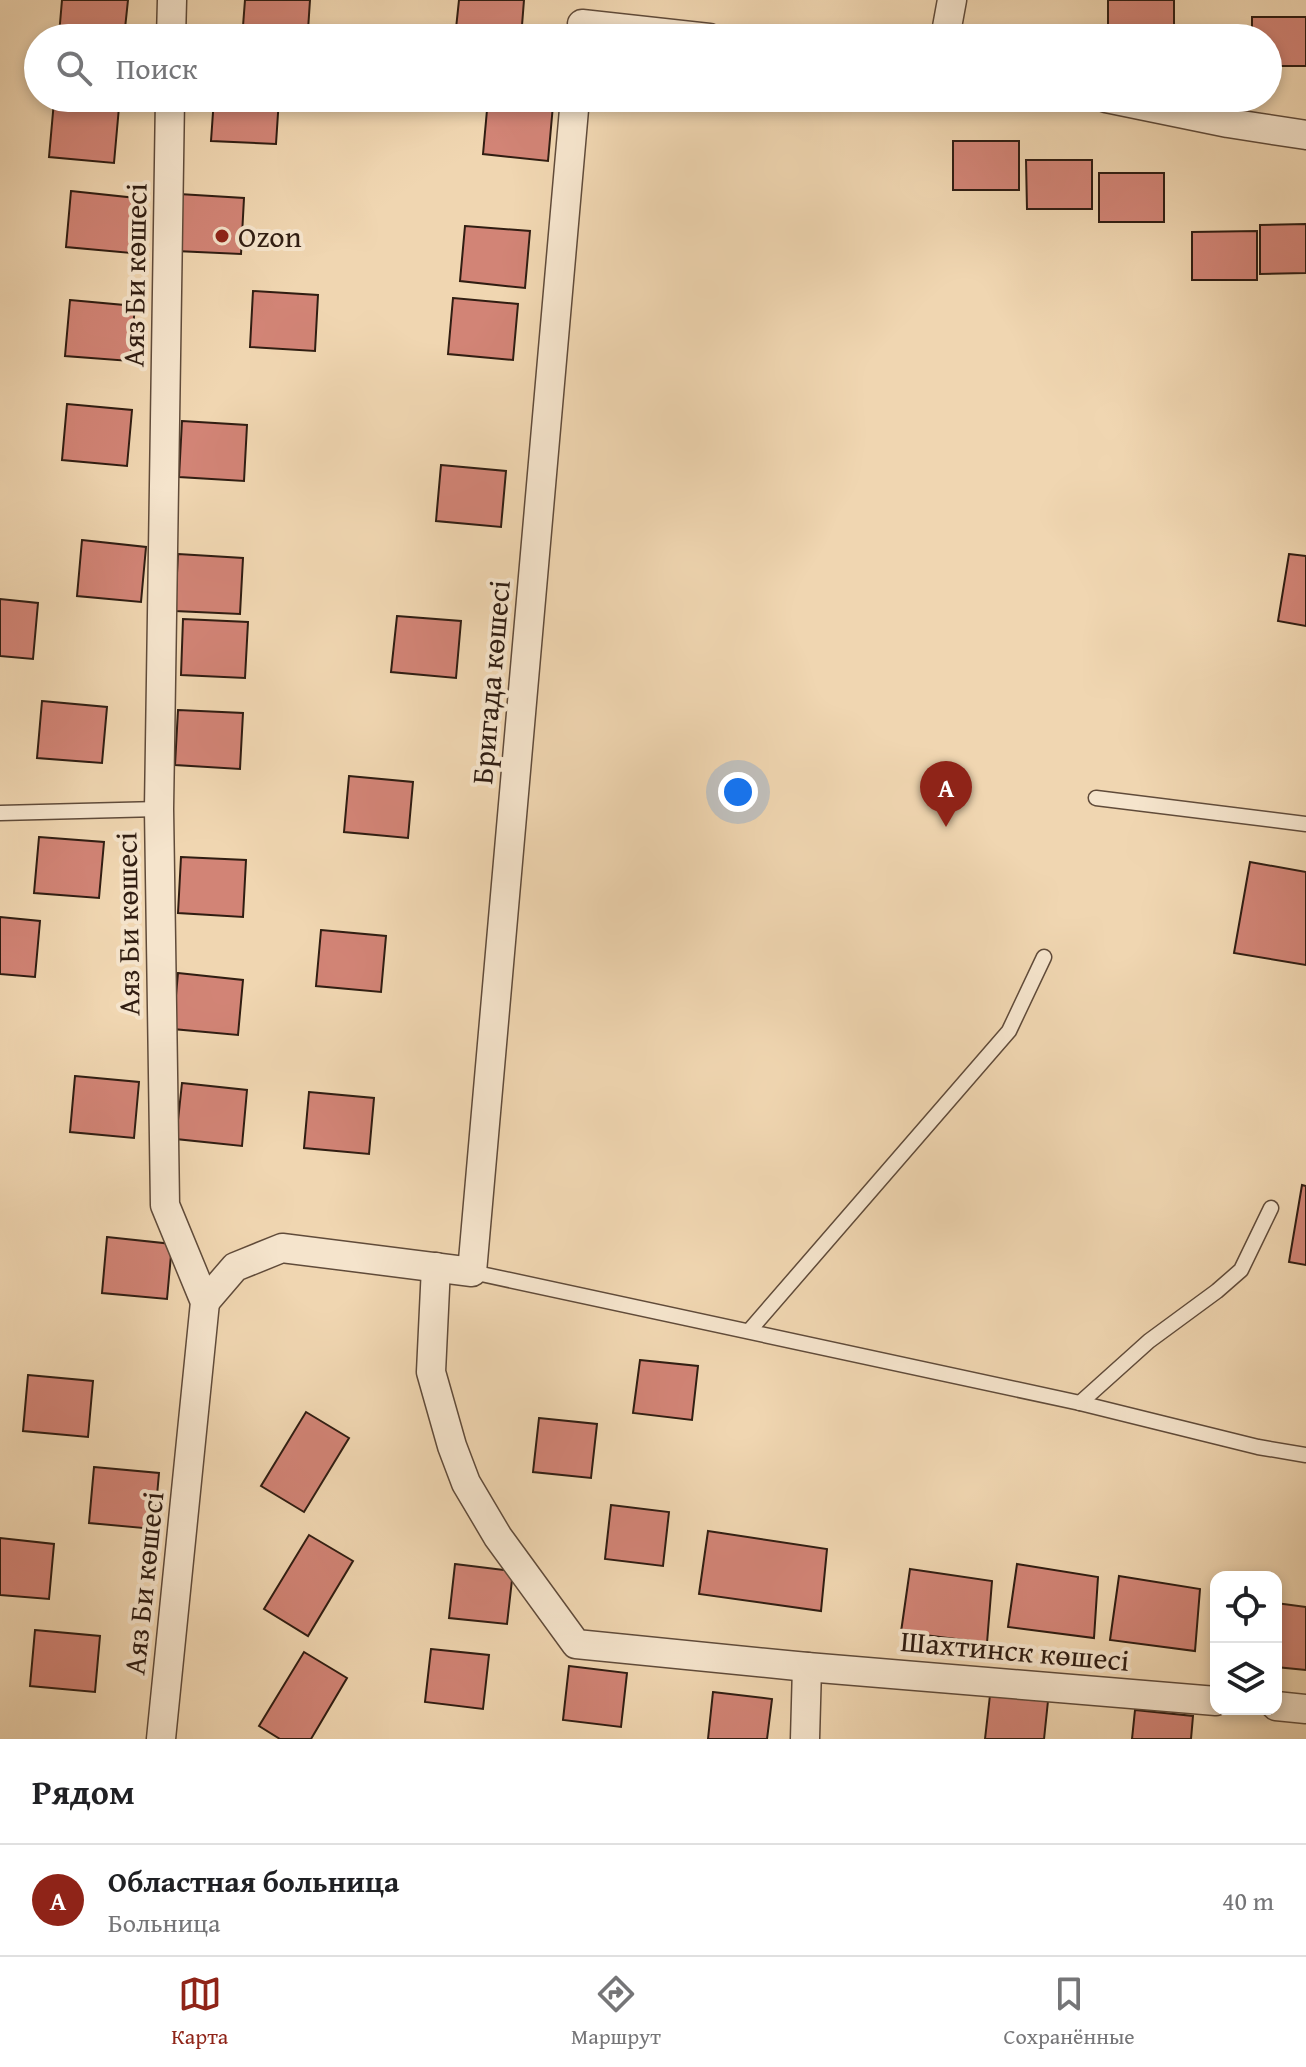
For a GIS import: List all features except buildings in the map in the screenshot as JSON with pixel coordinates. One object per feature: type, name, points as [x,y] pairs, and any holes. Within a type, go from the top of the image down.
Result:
[{"type":"street","points":[[171,24],[172,0]]},
{"type":"street","points":[[948,24],[952,0]]},
{"type":"street","points":[[582,21],[604,24]]},
{"type":"street","name":"Аяз Би көшесі","points":[[161,1739],[205,1302],[165,1205],[159,809],[170,112]]},
{"type":"street","name":"Бригада көшесі","points":[[472,1272],[574,112]]},
{"type":"street","points":[[1174,112],[1306,135]]},
{"type":"street","points":[[205,1302],[235,1267],[282,1248],[472,1272]]},
{"type":"street","name":"Шахтинск көшесі","points":[[436,1267],[431,1372],[452,1446],[466,1483],[498,1537],[576,1644],[807,1667],[1210,1701]]},
{"type":"street","points":[[805,1739],[807,1667]]},
{"type":"street","points":[[1282,1707],[1306,1709]]},
{"type":"lane","points":[[1096,798],[1306,824]]},
{"type":"lane","points":[[0,813],[159,809]]},
{"type":"lane","points":[[749,1331],[1009,1031],[1044,957]]},
{"type":"lane","points":[[1080,1403],[1149,1341],[1241,1270],[1271,1208]]},
{"type":"lane","points":[[472,1272],[1080,1403],[1258,1447],[1306,1455]]},
{"type":"place","name":"Ozon","points":[[222,236]]},
{"type":"place","name":"Областная больница","points":[[946,827]]}]
